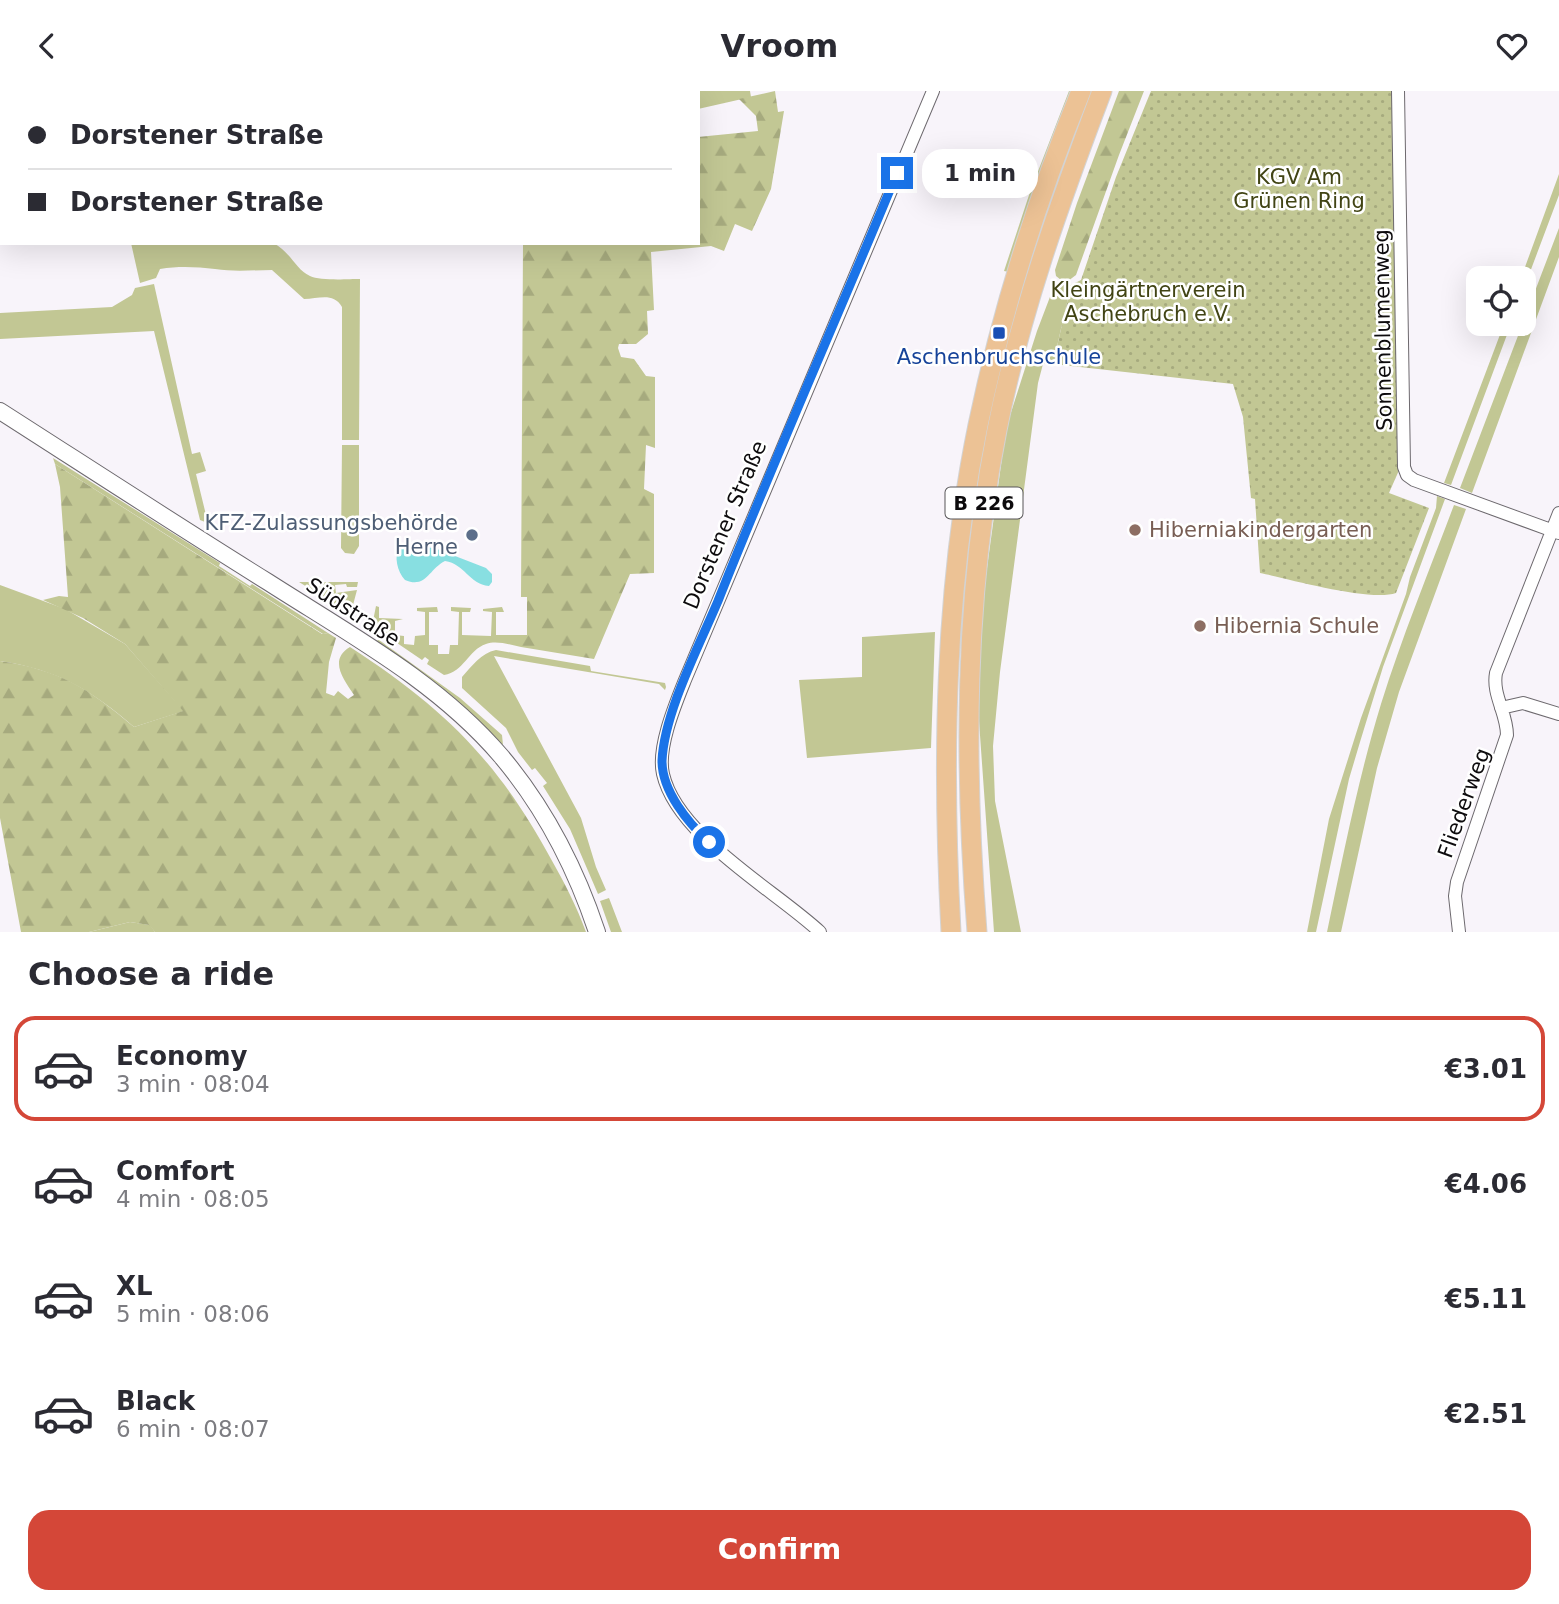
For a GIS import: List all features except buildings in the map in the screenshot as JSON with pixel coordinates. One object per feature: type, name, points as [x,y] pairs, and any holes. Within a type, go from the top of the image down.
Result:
[{"type":"main road","name":"B 226","points":[[951,932],[948,705],[956,579],[965,503],[978,427],[1003,320],[1044,190],[1081,91]]},
{"type":"main road","name":"B 226","points":[[977,932],[972,866],[968,699],[975,580],[984,505],[1011,366],[1034,282],[1102,91]]},
{"type":"street","name":"Dorstener Straße","points":[[820,932],[702,835],[670,792],[663,773],[662,760],[673,714],[690,668],[933,91]]},
{"type":"street","name":"Sonnenblumenweg","points":[[1398,91],[1404,467],[1413,480],[1556,532]]},
{"type":"street","name":"Südstraße","points":[[0,411],[379,653],[452,707],[500,754],[533,799],[568,862],[597,932]]},
{"type":"street","name":"Fliederweg","points":[[1459,932],[1455,896],[1457,883],[1505,746],[1507,728],[1496,692],[1496,673],[1556,532],[1559,513]]},
{"type":"street","points":[[1501,708],[1523,703],[1559,714]]},
{"type":"green space","points":[[700,91],[750,91],[751,97],[700,109]]},
{"type":"green space","points":[[775,91],[778,112],[784,111],[771,189],[752,231],[735,224],[724,251],[711,246],[651,252],[654,310],[647,311],[648,334],[636,344],[619,344],[618,348],[621,357],[634,359],[646,376],[655,377],[655,448],[646,445],[644,489],[654,494],[654,573],[630,574],[594,659],[521,647],[521,635],[527,635],[527,597],[521,597],[523,245],[700,245],[700,137],[758,131],[756,116],[739,99]]},
{"type":"green space","points":[[1069,91],[1074,91],[1009,272],[1004,271],[1030,192]]},
{"type":"green space","points":[[1119,91],[1144,91],[1076,275],[1068,281],[1061,280],[1056,276],[1055,270]]},
{"type":"green space","name":"KGV Am Grünen Ring","points":[[1151,91],[1394,91],[1400,468],[1389,493],[1429,508],[1396,593],[1368,595],[1260,573],[1255,499],[1251,498],[1243,417],[1233,384],[1053,364],[1071,285],[1081,280],[1116,177]]},
{"type":"green space","points":[[1559,174],[1559,195],[1532,266],[1525,266]]},
{"type":"green space","points":[[1559,228],[1559,257],[1536,319],[1536,288]]},
{"type":"green space","points":[[131,245],[276,245],[310,276],[360,279],[359,440],[342,440],[342,307],[334,299],[304,299],[272,270],[167,268],[160,269],[156,278],[140,283]]},
{"type":"green space","points":[[154,284],[192,454],[200,452],[206,471],[196,474],[207,519],[205,522],[200,520],[154,331],[0,339],[0,313],[112,307],[132,295],[135,288]]},
{"type":"green space","points":[[1061,285],[1071,285],[1053,364],[1043,364],[1038,383],[1000,672],[993,746],[995,801],[1021,932],[994,932],[978,707],[982,605],[1006,428],[1053,289]]},
{"type":"green space","points":[[1499,336],[1507,336],[1451,485],[1444,483]]},
{"type":"green space","points":[[1518,336],[1530,336],[1472,493],[1460,488]]},
{"type":"green space","points":[[342,445],[359,445],[359,546],[354,554],[345,553],[341,548]]},
{"type":"green space","points":[[53,458],[220,563],[219,566],[250,586],[252,584],[328,633],[323,634],[55,464]]},
{"type":"green space","points":[[55,464],[322,634],[328,633],[336,638],[329,662],[326,693],[334,696],[338,691],[348,699],[354,695],[339,664],[343,652],[350,647],[383,669],[440,715],[489,765],[531,824],[556,868],[586,932],[155,932],[149,925],[130,922],[89,932],[21,932],[0,818],[0,661],[40,670],[72,683],[102,701],[134,727],[183,711],[125,644],[83,618],[43,600],[68,597],[60,487]]},
{"type":"green space","points":[[1437,496],[1445,499],[1383,667],[1349,779],[1316,932],[1307,932],[1329,819],[1361,718],[1436,508]]},
{"type":"green space","points":[[1454,505],[1466,509],[1399,692],[1377,768],[1341,932],[1327,932],[1358,789],[1381,704]]},
{"type":"green space","points":[[299,582],[358,582],[357,587],[335,585],[336,593],[357,590],[353,605],[348,611]]},
{"type":"green space","points":[[0,585],[65,609],[125,644],[184,711],[134,727],[103,702],[72,683],[39,670],[0,661]]},
{"type":"green space","points":[[376,606],[379,607],[379,618],[403,619],[395,621],[395,635],[404,636],[404,644],[414,645],[415,636],[425,635],[425,612],[417,611],[417,608],[437,607],[438,612],[429,612],[429,645],[438,645],[438,654],[449,654],[450,645],[458,645],[459,612],[451,611],[451,607],[471,608],[470,612],[462,612],[462,635],[491,636],[492,612],[483,609],[502,607],[504,612],[496,612],[496,635],[521,635],[521,647],[499,643],[486,644],[456,670],[444,675],[427,664],[429,660],[425,657],[422,660],[372,626]]},
{"type":"green space","points":[[935,632],[931,748],[807,758],[799,680],[862,677],[862,637]]},
{"type":"green space","points":[[379,640],[460,698],[502,735],[503,745],[473,716],[375,641]]},
{"type":"green space","points":[[496,650],[590,666],[591,671],[665,683],[665,690],[659,684],[494,656],[581,818],[606,890],[598,894],[570,829],[543,786],[547,783],[518,752],[506,728],[462,688],[462,677],[469,669],[481,657]]},
{"type":"green space","points":[[609,898],[622,932],[611,932],[600,901]]},
{"type":"green space","points":[[130,922],[150,925],[155,932],[89,932]]},
{"type":"water","points":[[407,543],[437,549],[486,568],[492,574],[492,582],[489,586],[476,582],[458,566],[445,561],[423,580],[405,580],[398,568],[397,555],[399,546]]},
{"type":"place","name":"Aschenbruchschule","points":[[999,333]]},
{"type":"place","name":"Hiberniakindergarten","points":[[1135,530]]},
{"type":"place","name":"KFZ-Zulassungsbehörde Herne","points":[[472,535]]},
{"type":"place","name":"Hibernia Schule","points":[[1200,626]]},
{"type":"route","points":[[709,842],[682,811],[670,792],[663,773],[662,760],[673,714],[734,561],[897,173]]},
{"type":"park label","name":"Kleingärtnerverein Aschebruch e.V.","points":[[1148,302]]}]
